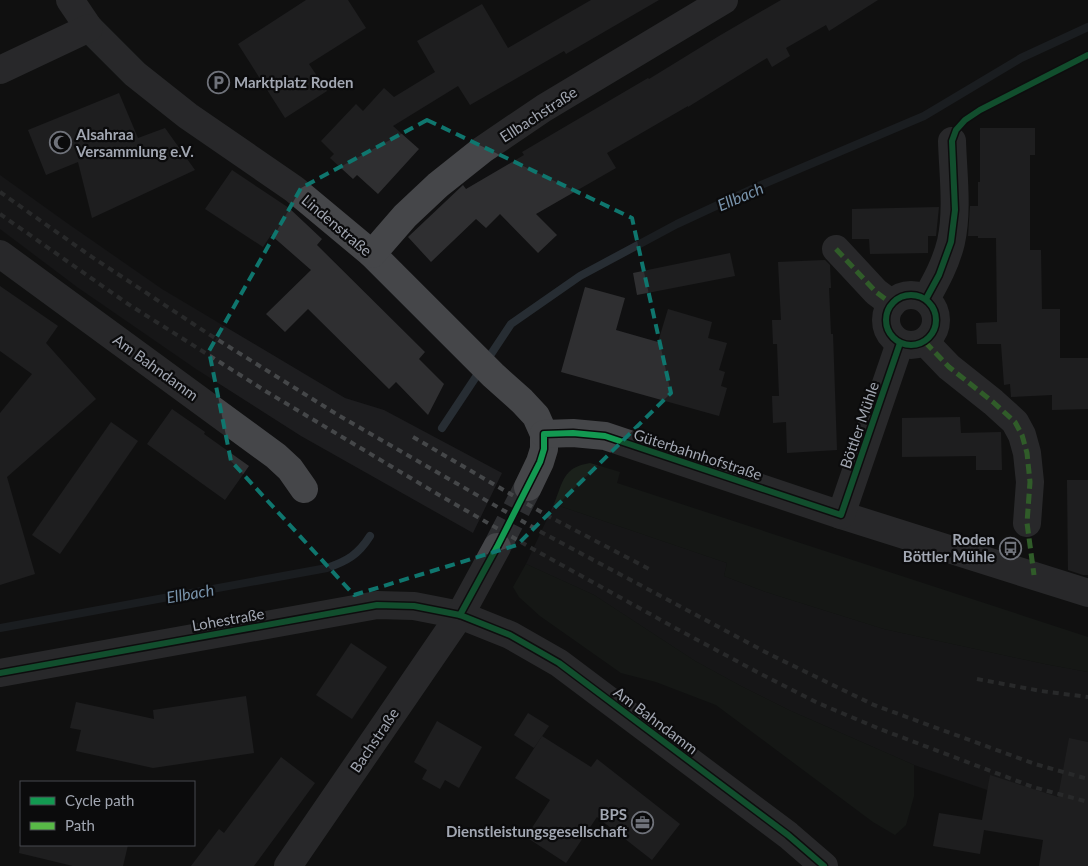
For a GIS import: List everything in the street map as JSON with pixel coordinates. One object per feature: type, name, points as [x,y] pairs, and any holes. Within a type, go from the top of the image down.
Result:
[{"type":"street","name":"Lindenstraße","points":[[70,0],[89,28],[135,74],[188,116],[294,189],[372,254],[485,367],[522,401],[536,416],[544,434]]},
{"type":"street","name":"Ellbachstraße","points":[[372,254],[406,216],[438,185],[482,150],[544,108],[724,0]]},
{"type":"street","points":[[0,70],[89,28]]},
{"type":"street","points":[[952,141],[955,210],[951,242],[939,275],[926,299],[917,295],[899,298],[888,310],[886,326],[894,339],[913,343],[949,367],[1015,422],[1022,435],[1027,453],[1030,482],[1027,523]]},
{"type":"street","points":[[836,249],[876,292],[892,304]]},
{"type":"street","name":"Am Bahndamm","points":[[0,254],[276,456],[290,469],[304,489]]},
{"type":"street","name":"Böttler Mühle","points":[[841,515],[913,343],[932,336],[936,329],[936,312],[932,304],[926,299]]},
{"type":"street","name":"Güterbahnhofstraße","points":[[544,434],[573,432],[605,436],[841,515],[1088,593]]},
{"type":"street","points":[[528,487],[544,449],[544,434]]},
{"type":"street","points":[[460,615],[497,547]]},
{"type":"street","name":"Lohestraße","points":[[0,672],[378,605],[414,606],[460,615]]},
{"type":"street","name":"Am Bahndamm","points":[[460,615],[510,635],[559,663],[788,835],[824,866]]},
{"type":"street","name":"Bachstraße","points":[[288,866],[460,615]]},
{"type":"highlighted area","points":[[427,120],[632,218],[671,393],[517,545],[354,595],[231,461],[209,351],[301,188]]},
{"type":"shaded area","points":[[0,175],[162,289],[345,398],[384,410],[502,473],[473,533],[301,436],[196,369],[77,287],[0,229]]},
{"type":"shaded area","points":[[590,463],[620,472],[617,483],[1088,637],[1088,672],[884,629],[766,592],[724,576],[727,563],[554,504],[562,482],[569,472],[581,465]]},
{"type":"shaded area","points":[[554,504],[727,563],[724,576],[766,592],[884,629],[1088,672],[1088,821],[1040,808],[914,765],[791,711],[695,661],[594,595],[526,564]]},
{"type":"shaded area","points":[[526,564],[594,595],[695,661],[739,685],[791,711],[914,765],[914,796],[906,825],[895,835],[873,822],[716,705],[656,682],[621,673],[540,616],[519,597],[513,587]]},
{"type":"building","points":[[306,0],[348,0],[366,28],[309,64],[327,91],[285,118],[238,44]]},
{"type":"building","points":[[591,0],[659,0],[566,54],[564,51],[470,105],[458,86],[393,126],[419,149],[378,194],[357,175],[353,179],[330,158],[334,154],[321,141],[356,104],[363,111],[384,88],[394,97],[435,72],[417,41],[482,4],[508,48]]},
{"type":"building","points":[[781,0],[878,0],[829,31],[826,25],[786,48],[790,56],[772,67],[767,58],[688,107],[607,153],[616,168],[536,214],[557,235],[538,253],[500,214],[486,228],[476,219],[431,262],[408,237],[463,185],[466,189],[524,155],[522,152]]},
{"type":"building","points":[[119,93],[138,138],[165,128],[195,170],[92,218],[78,162],[46,175],[28,130]]},
{"type":"building","points":[[980,128],[1035,128],[1035,155],[1030,155],[1030,250],[1041,250],[1042,309],[1060,309],[1060,358],[1088,358],[1088,409],[1052,410],[1052,395],[1011,397],[1010,384],[1004,385],[1001,344],[977,344],[976,323],[997,322],[996,238],[968,236],[970,206],[978,206]]},
{"type":"building","points":[[232,170],[289,208],[322,239],[317,245],[425,352],[419,359],[444,384],[428,415],[396,382],[389,389],[308,309],[285,332],[266,314],[311,270],[271,235],[263,247],[205,209]]},
{"type":"building","points":[[939,207],[936,236],[928,236],[928,253],[870,254],[869,239],[852,239],[852,209]]},
{"type":"building","points":[[730,253],[735,276],[637,295],[633,273]]},
{"type":"building","points":[[825,260],[830,265],[831,288],[829,288],[831,334],[833,334],[837,450],[787,453],[786,422],[773,423],[772,396],[779,396],[777,344],[773,344],[772,320],[781,320],[778,262]]},
{"type":"building","points":[[0,286],[58,326],[46,343],[96,399],[7,477],[35,574],[0,585],[0,413],[32,374],[0,351]]},
{"type":"building","points":[[585,287],[625,298],[616,330],[658,342],[668,309],[712,322],[708,338],[727,343],[719,370],[725,372],[721,386],[727,388],[719,416],[561,372]]},
{"type":"building","points":[[172,409],[249,466],[225,500],[147,444]]},
{"type":"building","points":[[960,417],[961,433],[1001,432],[1002,470],[976,470],[976,456],[902,457],[902,418]]},
{"type":"building","points":[[111,422],[138,441],[60,554],[32,535]]},
{"type":"building","points":[[1067,480],[1088,480],[1088,575],[1068,570]]},
{"type":"building","points":[[351,643],[387,667],[352,719],[316,695]]},
{"type":"building","points":[[246,696],[254,753],[153,768],[76,751],[81,730],[70,728],[76,702],[154,719],[153,710]]},
{"type":"building","points":[[528,713],[549,726],[534,748],[514,735]]},
{"type":"building","points":[[437,721],[482,747],[459,788],[445,780],[440,789],[422,779],[427,770],[414,762]]},
{"type":"building","points":[[542,736],[591,767],[597,759],[680,824],[652,860],[597,817],[566,863],[526,837],[550,800],[515,778]]},
{"type":"building","points":[[1069,738],[1088,742],[1088,866],[1039,866],[1043,840],[984,830],[980,854],[933,846],[939,813],[982,820],[990,775],[1058,797]]},
{"type":"building","points":[[281,757],[315,783],[254,866],[191,866],[219,829],[224,833]]},
{"type":"building","points":[[20,845],[128,846],[123,866],[73,866],[19,853]]},
{"type":"waterway","name":"Ellbach","points":[[442,428],[511,324],[580,276],[677,224],[761,185],[924,116],[1021,58],[1088,27]]},
{"type":"waterway","name":"Ellbach","points":[[0,628],[327,568],[352,556],[370,536]]},
{"type":"tunnel","points":[[497,547],[528,487]]},
{"type":"railway","points":[[0,192],[89,255],[207,333],[338,415],[541,532],[771,655],[874,705],[1035,764],[1088,779]]},
{"type":"railway","points":[[0,214],[128,304],[267,392],[434,492],[677,629],[818,703],[880,729],[1033,787],[1088,802]]},
{"type":"railway","points":[[413,437],[548,516],[651,570]]},
{"type":"railway","points":[[977,679],[1041,691],[1088,697]]},
{"type":"marked path","points":[[836,249],[876,292],[892,304]]},
{"type":"marked path","points":[[925,342],[949,367],[1015,422],[1022,435],[1027,453],[1030,482],[1027,523],[1034,575]]},
{"type":"cycle path","points":[[926,299],[939,275],[951,242],[955,210],[952,141],[956,130],[965,120],[980,110],[1088,55]]},
{"type":"cycle path","points":[[916,295],[929,302],[935,310],[936,320],[935,330],[929,338],[921,344],[906,345],[893,338],[887,330],[886,315],[893,302],[901,296],[916,295]]},
{"type":"cycle path","points":[[460,615],[540,462],[544,449],[544,434],[573,433],[605,436],[841,515],[900,343]]},
{"type":"cycle path","points":[[0,673],[377,605],[414,606],[460,615],[510,635],[559,663],[788,835],[824,866]]},
{"type":"place","name":"Marktplatz Roden","points":[[218,82]]},
{"type":"place","name":"Alsahraa Versammlung e.V.","points":[[60,143]]},
{"type":"place","name":"Roden Böttler Mühle","points":[[1011,548]]},
{"type":"place","name":"BPS Dienstleistungsgesellschaft","points":[[643,823]]}]
